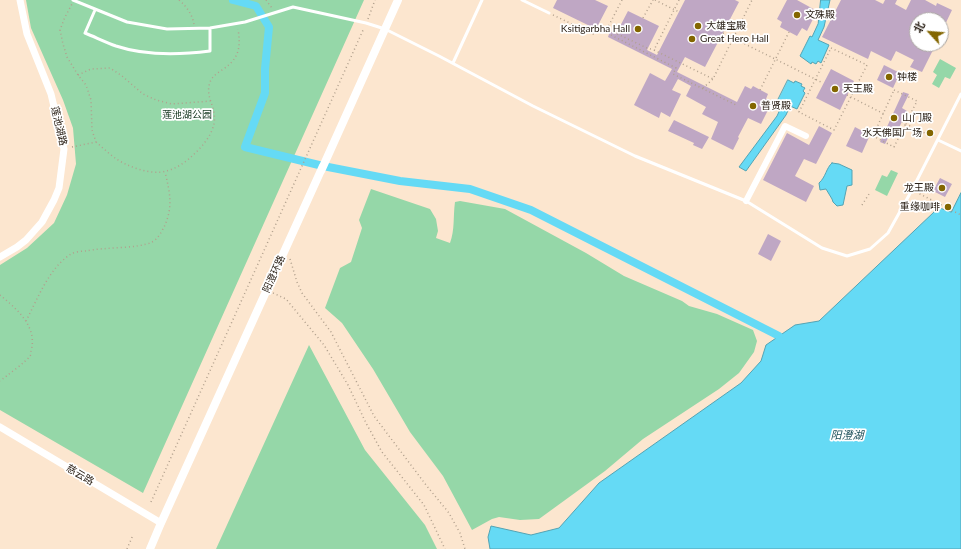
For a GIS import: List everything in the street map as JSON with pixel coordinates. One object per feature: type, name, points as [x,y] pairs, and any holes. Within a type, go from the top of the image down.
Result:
[{"type":"main road","name":"阳澄环路","points":[[150,549],[398,0]]},
{"type":"street","name":"莲池湖路","points":[[0,256],[17,247],[26,240],[42,222],[59,188],[64,149],[51,94],[27,34],[20,0]]},
{"type":"street","points":[[746,201],[784,126],[806,136]]},
{"type":"street","name":"慈云路","points":[[0,427],[161,523]]},
{"type":"lane","points":[[73,0],[127,22],[166,28],[210,28],[250,20],[294,7],[366,23],[385,29],[533,106],[629,153],[746,201],[822,248],[847,256],[870,249],[888,233],[912,190],[961,94]]},
{"type":"lane","points":[[452,63],[482,0]]},
{"type":"lane","points":[[522,0],[549,13]]},
{"type":"lane","points":[[95,10],[85,33],[116,46],[146,53],[184,55],[210,51],[210,28]]},
{"type":"lane","points":[[938,140],[961,151]]},
{"type":"path","points":[[73,0],[60,30],[67,57],[86,85],[91,100],[92,130],[96,142],[114,158],[129,166],[145,171],[165,172],[186,162],[202,148],[213,130],[215,113],[210,101],[209,86],[214,75],[226,67],[236,57],[240,42],[237,23]]},
{"type":"path","points":[[179,0],[192,15],[195,28]]},
{"type":"path","points":[[266,0],[273,8],[275,13]]},
{"type":"path","points":[[151,502],[375,0]]},
{"type":"path","points":[[608,29],[622,0]]},
{"type":"path","points":[[643,18],[654,0],[679,12]]},
{"type":"path","points":[[654,50],[679,0]]},
{"type":"path","points":[[703,88],[713,79],[752,0]]},
{"type":"path","points":[[549,13],[593,34],[608,29],[713,79]]},
{"type":"path","points":[[760,90],[790,32]]},
{"type":"path","points":[[722,33],[823,83]]},
{"type":"path","points":[[611,35],[676,68],[673,74],[736,105]]},
{"type":"path","points":[[831,48],[867,65],[851,97],[834,130],[799,112],[831,48]]},
{"type":"path","points":[[78,75],[91,69],[110,68],[143,94],[156,100],[172,104],[210,101]]},
{"type":"path","points":[[894,90],[917,101],[894,147],[872,136],[884,114],[894,90]]},
{"type":"path","points":[[847,96],[884,114]]},
{"type":"path","points":[[902,122],[938,140]]},
{"type":"path","points":[[64,149],[96,142]]},
{"type":"path","points":[[26,321],[41,291],[56,267],[72,253],[140,246],[153,242],[162,232],[169,215],[171,197],[165,172]]},
{"type":"path","points":[[912,190],[961,215]]},
{"type":"path","points":[[862,205],[869,194]]},
{"type":"path","points":[[290,256],[297,282],[302,293],[331,332],[374,416],[426,485],[450,513],[466,549]]},
{"type":"path","points":[[266,290],[286,299],[324,345],[345,379],[382,452],[424,505],[445,549]]},
{"type":"path","points":[[0,295],[12,305],[26,321],[30,329],[33,344],[29,358],[0,381]]},
{"type":"path","points":[[127,549],[133,535]]},
{"type":"green space","name":"莲池湖公园","points":[[26,0],[364,0],[143,493],[0,410],[0,265],[27,248],[54,223],[67,195],[76,164],[73,128],[63,100],[31,28]]},
{"type":"green space","points":[[940,59],[956,68],[950,79],[945,77],[939,88],[932,84],[937,75],[933,72]]},
{"type":"green space","points":[[891,170],[898,173],[887,196],[875,190],[882,175],[887,177]]},
{"type":"green space","points":[[371,189],[430,209],[436,219],[438,231],[436,238],[450,243],[452,238],[455,202],[460,201],[505,209],[586,253],[624,276],[682,301],[689,306],[717,314],[753,330],[757,341],[754,352],[739,373],[719,389],[643,439],[605,471],[539,519],[520,520],[499,517],[492,519],[472,530],[443,476],[410,432],[373,369],[342,323],[325,308],[340,268],[351,262],[362,228],[359,220]]},
{"type":"green space","points":[[309,345],[365,450],[425,525],[437,549],[216,549]]},
{"type":"water","points":[[821,0],[830,0],[824,27],[818,40],[829,45],[821,63],[818,61],[816,64],[812,62],[811,64],[800,56],[818,24]]},
{"type":"water","points":[[788,80],[794,83],[795,81],[802,84],[801,86],[805,88],[803,91],[805,93],[797,109],[790,106],[786,115],[746,171],[739,167],[777,116],[783,103],[778,100]]},
{"type":"water","points":[[832,163],[839,164],[852,170],[852,185],[847,186],[843,205],[837,206],[826,189],[820,190],[819,183]]},
{"type":"water","name":"阳澄湖","points":[[961,193],[961,549],[490,549],[488,537],[491,526],[531,535],[559,528],[599,483],[741,383],[761,361],[766,345],[795,325],[819,321],[934,212],[937,207],[951,212]]},
{"type":"building","points":[[557,0],[595,0],[608,6],[596,29],[553,8]]},
{"type":"building","points":[[685,0],[735,0],[739,2],[705,67],[685,57],[677,72],[737,102],[745,86],[751,89],[753,86],[768,94],[766,99],[772,102],[761,124],[748,118],[733,150],[711,139],[718,122],[702,114],[706,107],[686,96],[691,86],[678,79],[672,90],[681,94],[670,117],[661,112],[659,118],[634,105],[650,73],[665,81],[672,69],[608,37],[610,31],[616,34],[628,11],[659,26],[647,50],[657,55]]},
{"type":"building","name":"文殊殿","points":[[787,0],[797,0],[817,11],[807,31],[802,28],[797,36],[780,27],[782,22],[777,19]]},
{"type":"building","points":[[841,0],[875,0],[883,4],[885,0],[897,0],[895,4],[906,10],[911,0],[925,0],[936,6],[937,3],[952,10],[949,16],[949,12],[909,12],[909,52],[932,52],[922,72],[910,67],[914,60],[896,51],[891,61],[871,51],[868,59],[822,37]]},
{"type":"building","name":"钟楼","points":[[884,65],[900,73],[893,88],[877,80]]},
{"type":"building","name":"天王殿","points":[[831,69],[854,81],[840,110],[816,98]]},
{"type":"building","name":"山门殿","points":[[903,92],[909,94],[902,108],[907,111],[896,134],[891,132],[885,144],[880,142]]},
{"type":"building","points":[[674,120],[709,137],[702,149],[693,145],[694,143],[668,131]]},
{"type":"building","points":[[819,126],[832,133],[816,164],[804,159],[795,176],[814,186],[806,202],[763,180],[787,133],[809,145]]},
{"type":"building","points":[[855,127],[870,135],[862,153],[846,146]]},
{"type":"building","name":"龙王殿","points":[[940,178],[952,184],[945,197],[933,191]]},
{"type":"building","points":[[768,234],[781,241],[771,261],[758,254]]},
{"type":"waterway","points":[[233,0],[256,6],[269,27],[265,69],[265,93],[245,147],[323,166],[400,181],[470,189],[531,210],[779,336]]},
{"type":"place","name":"文殊殿","points":[[797,15]]},
{"type":"place","name":"大雄宝殿","points":[[698,26]]},
{"type":"place","name":"Ksitigarbha Hall","points":[[638,29]]},
{"type":"place","name":"Great Hero Hall","points":[[692,39]]},
{"type":"place","name":"钟楼","points":[[889,77]]},
{"type":"place","name":"天王殿","points":[[835,89]]},
{"type":"place","name":"普贤殿","points":[[753,106]]},
{"type":"place","name":"山门殿","points":[[894,118]]},
{"type":"place","name":"水天佛国广场","points":[[930,133]]},
{"type":"place","name":"龙王殿","points":[[942,188]]},
{"type":"place","name":"重缘咖啡","points":[[948,207]]}]
